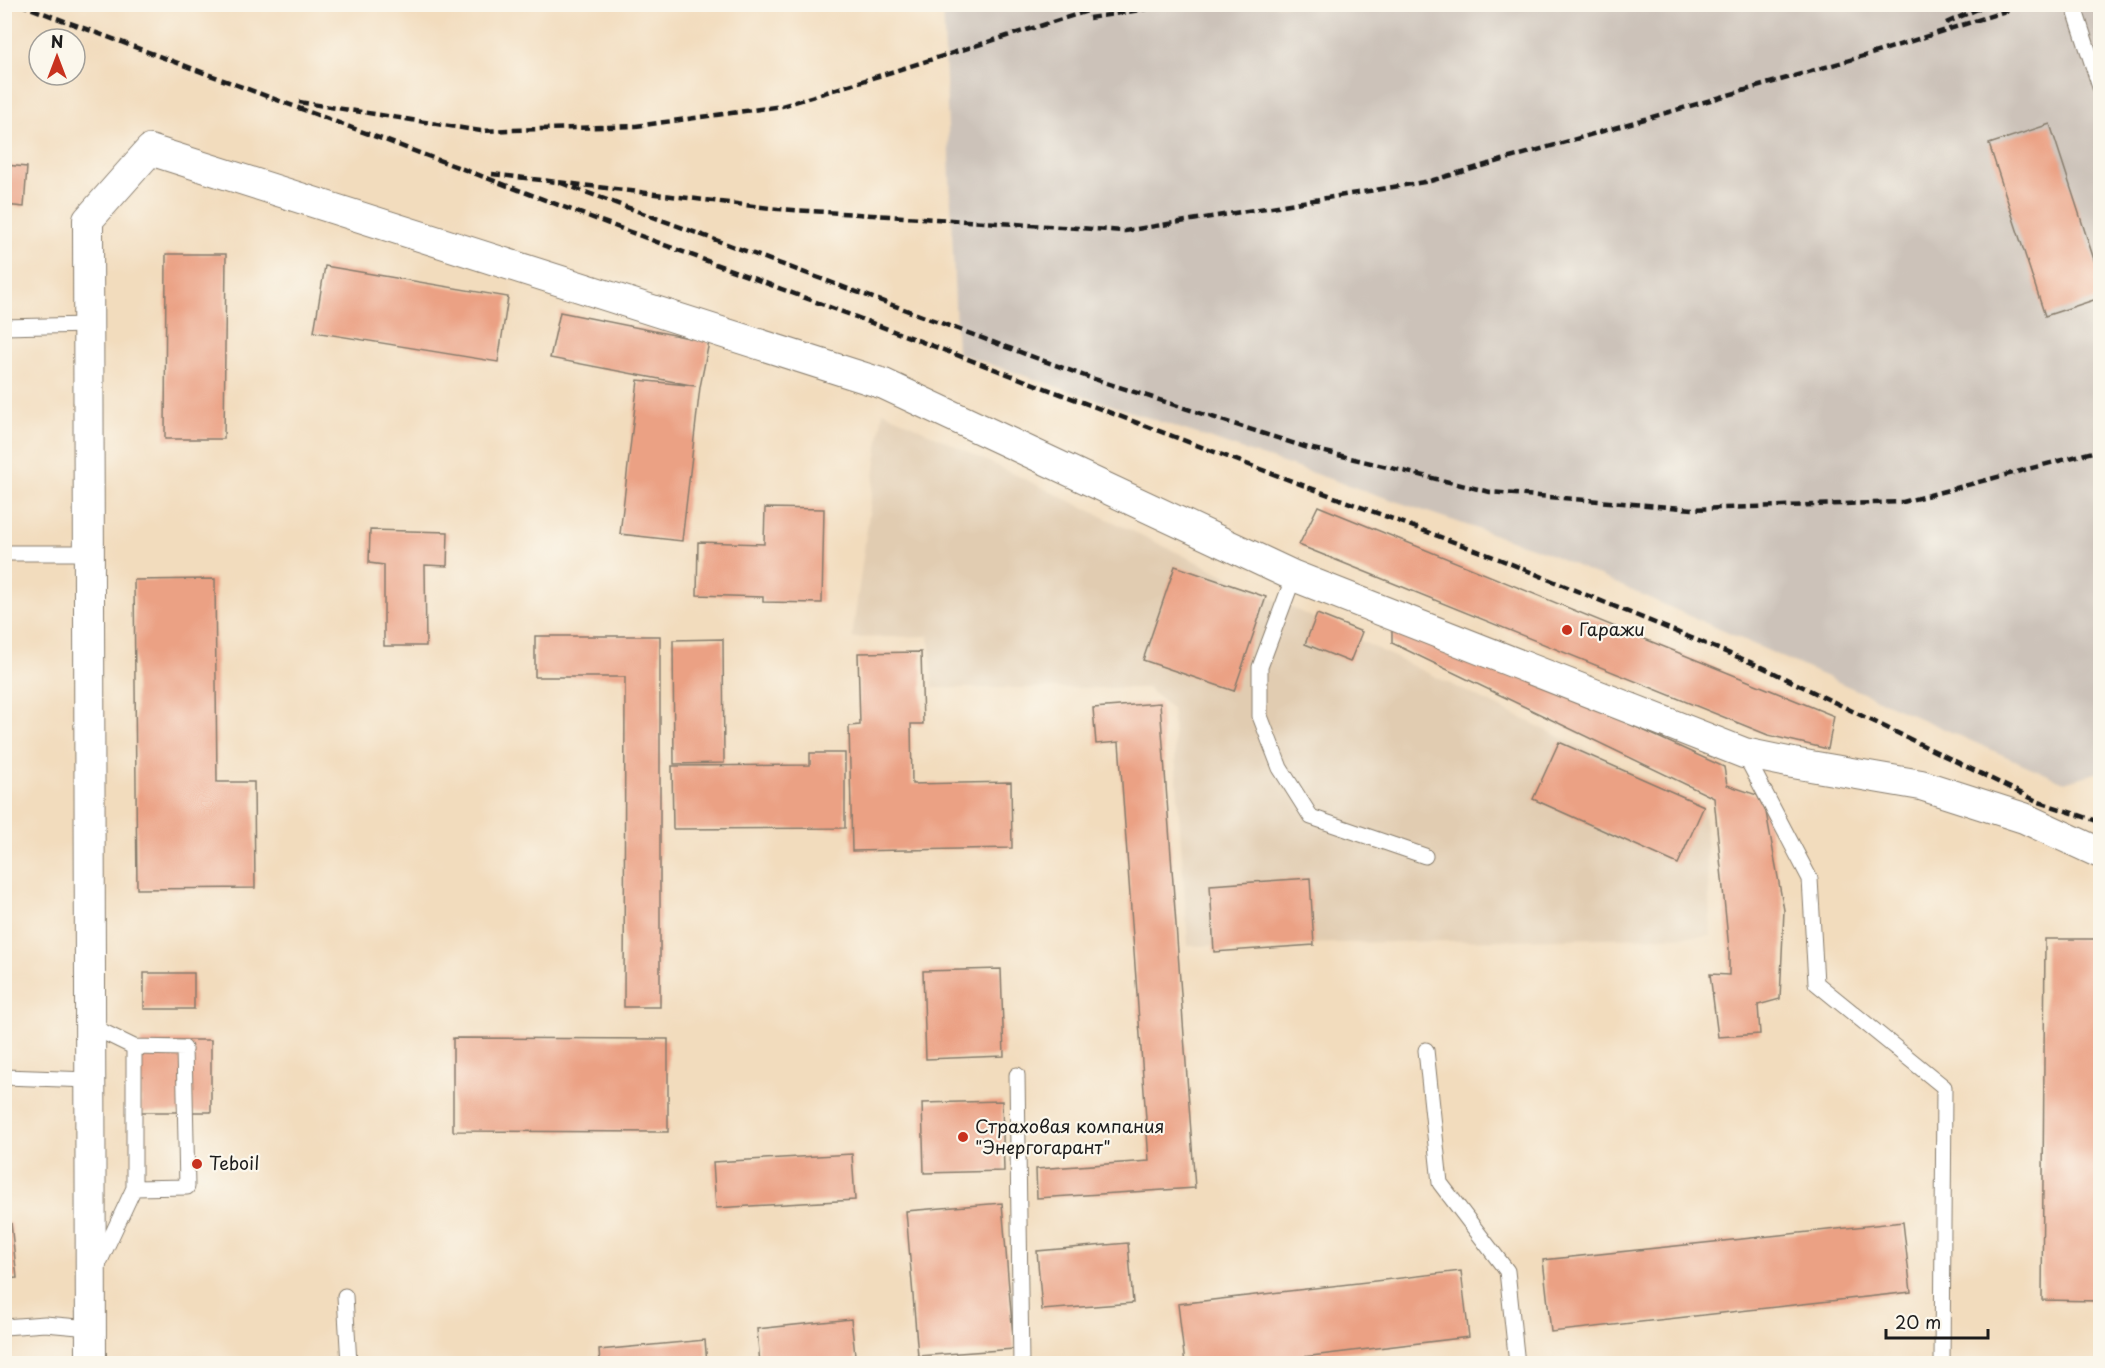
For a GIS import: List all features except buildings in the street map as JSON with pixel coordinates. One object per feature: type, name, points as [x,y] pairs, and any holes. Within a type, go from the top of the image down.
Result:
[{"type":"street","points":[[91,1364],[88,220],[150,150],[884,384],[1293,576],[1744,753],[1793,764],[1922,784],[2024,818],[2100,853]]},
{"type":"lane","points":[[2073,4],[2100,87]]},
{"type":"lane","points":[[4,327],[88,325]]},
{"type":"lane","points":[[4,553],[88,553]]},
{"type":"lane","points":[[1293,576],[1260,667],[1260,716],[1280,768],[1311,817],[1425,856]]},
{"type":"lane","points":[[1744,753],[1810,879],[1816,983],[1944,1087],[1942,1364]]},
{"type":"lane","points":[[91,1026],[134,1047],[184,1048],[187,1187],[134,1188]]},
{"type":"lane","points":[[90,1282],[134,1188],[134,1047]]},
{"type":"lane","points":[[1426,1050],[1440,1183],[1507,1271],[1517,1364]]},
{"type":"lane","points":[[1017,1075],[1021,1364]]},
{"type":"lane","points":[[4,1077],[90,1080]]},
{"type":"lane","points":[[345,1296],[349,1364]]},
{"type":"lane","points":[[4,1327],[45,1324],[90,1328]]},
{"type":"shaded area","points":[[943,5],[2100,5],[2100,772],[2064,782],[1543,551],[957,353]]},
{"type":"shaded area","points":[[883,411],[1704,806],[1711,936],[1188,946],[1172,709],[1147,688],[933,688],[929,636],[852,638]]},
{"type":"shaded area","points":[[4,437],[11,437],[5,660]]},
{"type":"railway","points":[[19,4],[1499,559],[1762,667],[2039,802],[2100,822]]},
{"type":"railway","points":[[299,102],[481,131],[636,126],[782,106],[1110,4]]},
{"type":"railway","points":[[1089,18],[1178,4]]},
{"type":"railway","points":[[1946,23],[1989,4]]},
{"type":"railway","points":[[492,174],[778,209],[1125,231],[1430,181],[1874,53],[2028,4]]},
{"type":"railway","points":[[561,183],[1085,376],[1305,447],[1490,492],[1693,509],[1903,502],[2100,450]]},
{"type":"place","name":"Гаражи","points":[[1567,630]]},
{"type":"place","name":"Страховая компания \"Энергогарант\"","points":[[963,1137]]},
{"type":"place","name":"Teboil","points":[[197,1164]]}]
